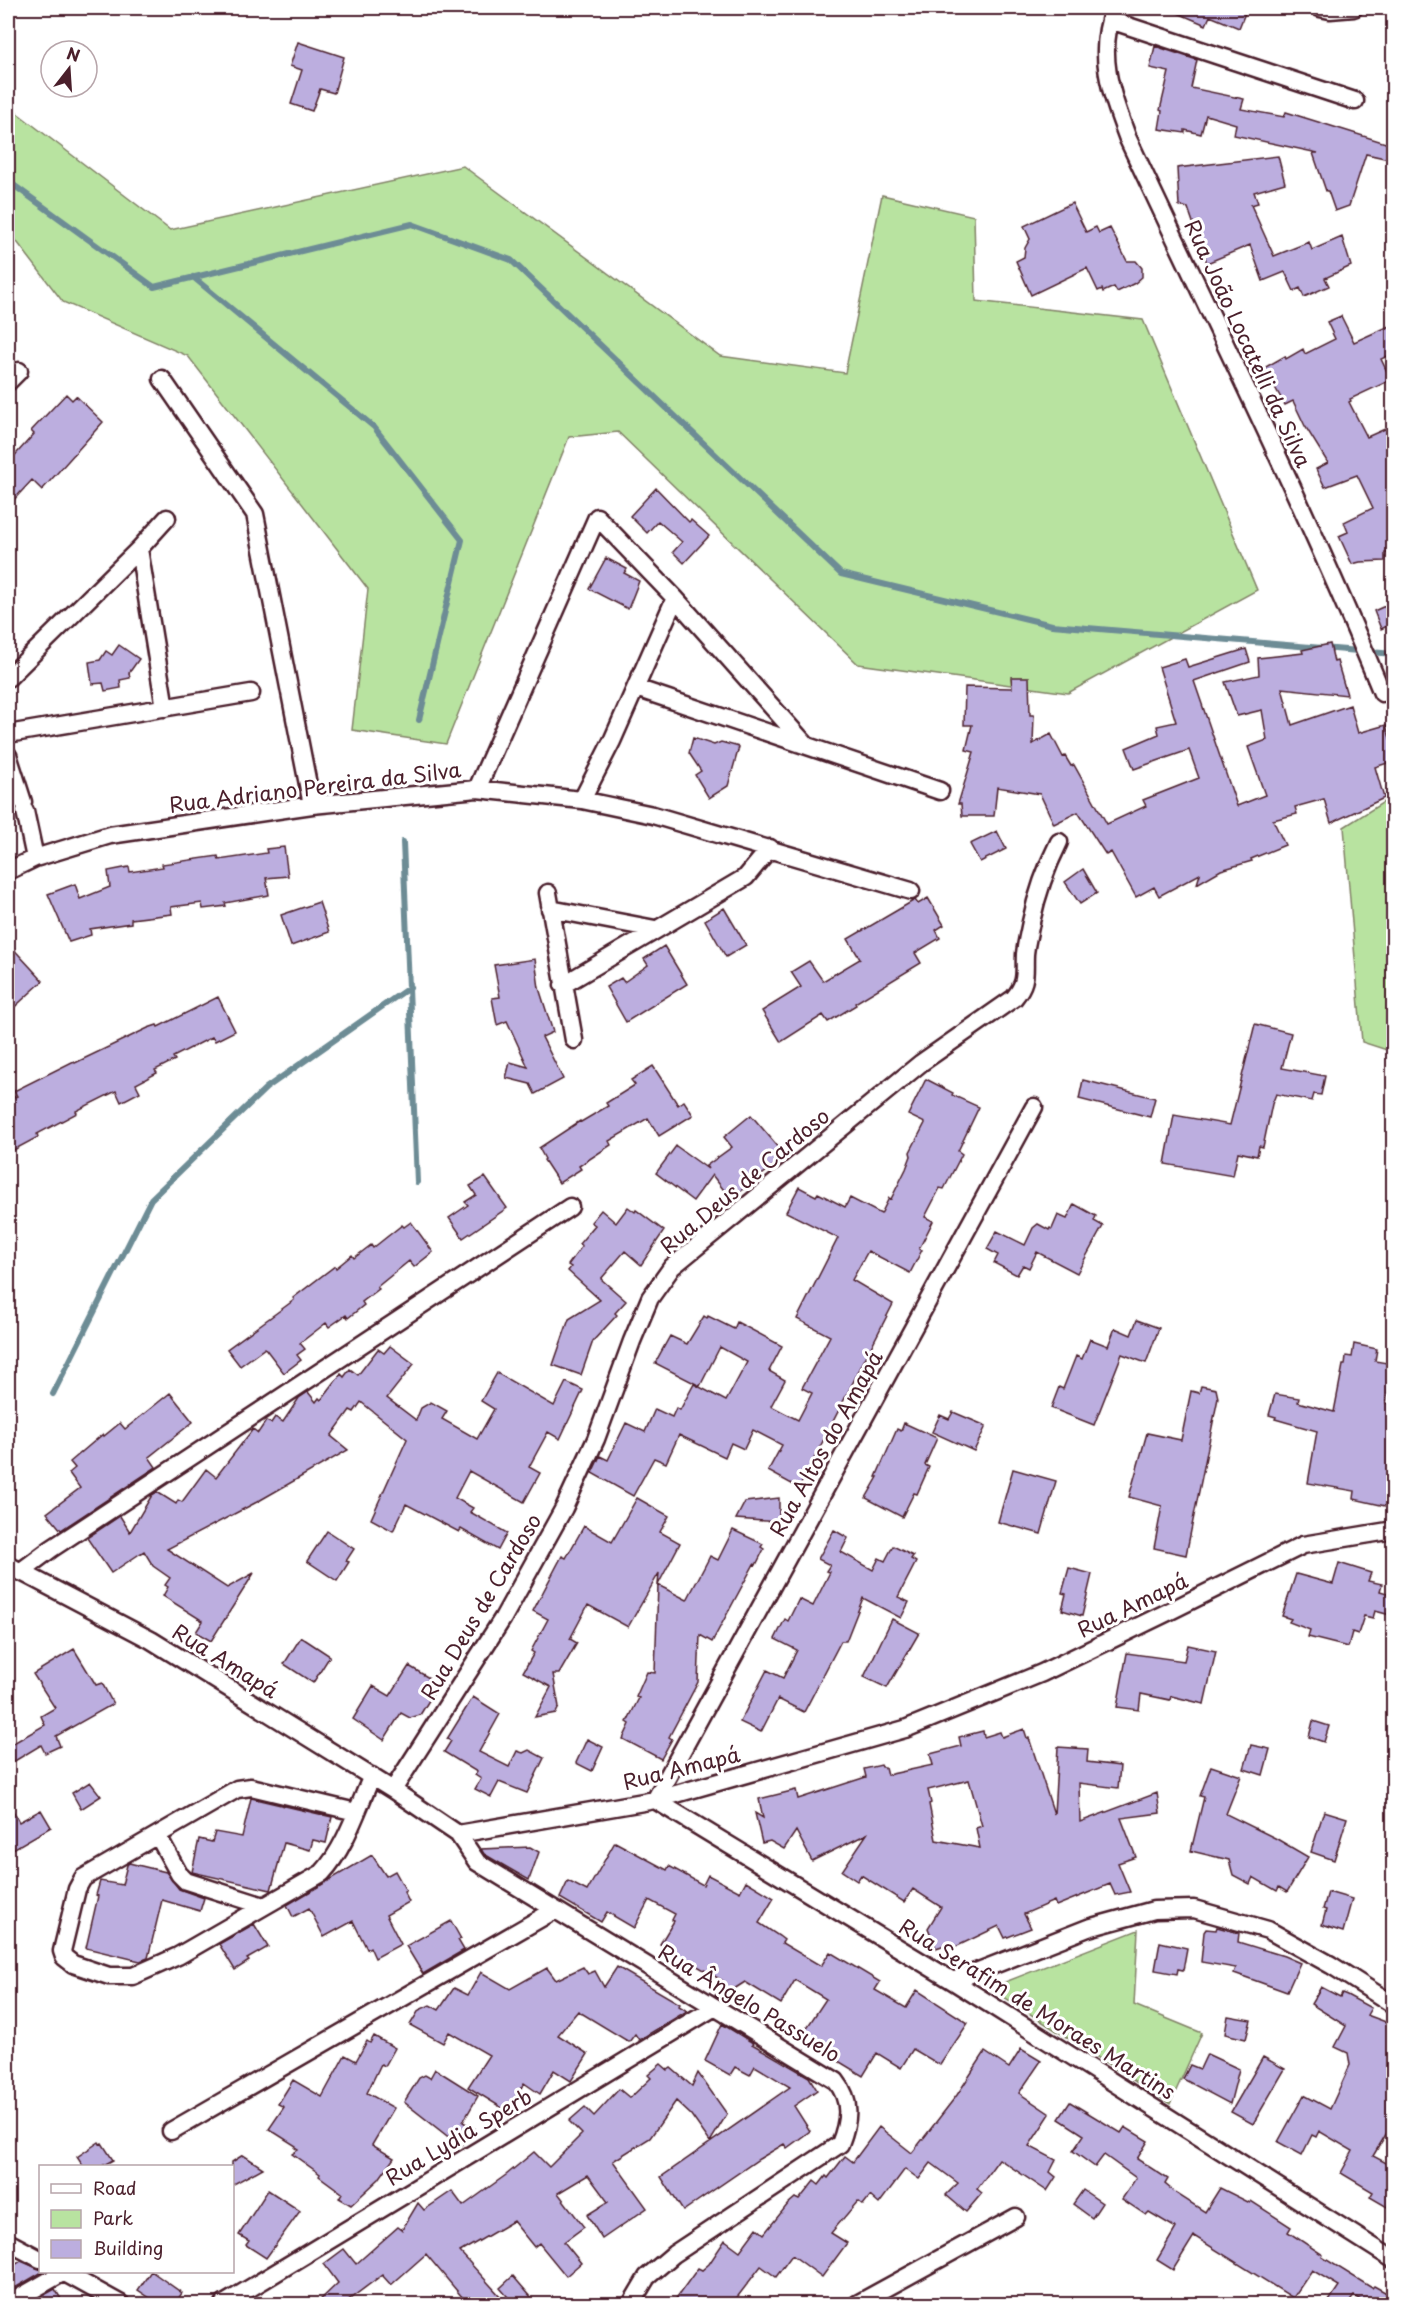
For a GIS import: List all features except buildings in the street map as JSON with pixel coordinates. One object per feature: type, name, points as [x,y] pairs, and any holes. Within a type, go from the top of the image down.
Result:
[{"type":"street","points":[[1320,8],[1330,10],[1354,8]]},
{"type":"street","points":[[1112,14],[1355,101]]},
{"type":"street","name":"Rua João Locatelli da Silva","points":[[1112,14],[1105,46],[1110,89],[1128,138],[1273,443],[1345,602],[1382,693]]},
{"type":"street","points":[[162,380],[255,514],[312,805]]},
{"type":"street","points":[[477,789],[597,517],[675,598],[807,746]]},
{"type":"street","points":[[8,678],[139,549],[167,518]]},
{"type":"street","points":[[139,549],[165,708]]},
{"type":"street","points":[[582,800],[636,688],[675,598]]},
{"type":"street","points":[[636,688],[940,791]]},
{"type":"street","points":[[8,734],[251,693]]},
{"type":"street","points":[[8,755],[24,807],[35,858]]},
{"type":"street","name":"Rua Adriano Pereira da Silva","points":[[8,871],[35,858],[110,835],[312,805],[477,789],[582,800],[653,815],[910,891]]},
{"type":"street","name":"Rua Deus de Cardoso","points":[[393,1790],[503,1618],[564,1508],[596,1439],[650,1298],[672,1268],[921,1063],[1014,998],[1022,988],[1026,976],[1025,955],[1043,876],[1059,842]]},
{"type":"street","points":[[563,985],[746,877],[770,848]]},
{"type":"street","points":[[574,1040],[549,901],[655,929]]},
{"type":"street","name":"Rua Altos do Amapá","points":[[655,1800],[1034,1107]]},
{"type":"street","points":[[14,1569],[51,1549],[570,1207]]},
{"type":"street","name":"Rua Amapá","points":[[14,1569],[151,1640],[372,1776],[458,1834],[655,1800],[905,1729],[1042,1673],[1303,1545],[1394,1530]]},
{"type":"street","points":[[356,1812],[244,1787],[237,1789],[83,1878],[77,1889],[62,1951],[64,1957],[73,1964],[109,1976],[133,1976],[178,1956],[322,1873],[332,1863],[356,1812],[372,1776]]},
{"type":"street","name":"Rua Serafim de Moraes Martins","points":[[655,1800],[953,1981],[1394,2260]]},
{"type":"street","name":"Rua Ângelo Passuelo","points":[[458,1834],[477,1862],[836,2081],[841,2088],[849,2110],[847,2126],[840,2144],[674,2254],[647,2277],[631,2304]]},
{"type":"street","points":[[158,1836],[179,1874],[186,1881],[264,1906]]},
{"type":"street","points":[[953,1981],[1088,1928],[1154,1910],[1194,1909],[1268,1930],[1331,1965],[1394,2005]]},
{"type":"street","points":[[171,2131],[555,1910]]},
{"type":"street","name":"Rua Lydia Sperb","points":[[224,2304],[715,2007]]},
{"type":"street","points":[[857,2304],[1016,2217]]},
{"type":"street","points":[[8,2241],[39,2258]]},
{"type":"street","points":[[8,2304],[61,2273]]},
{"type":"street","points":[[65,2273],[121,2304]]},
{"type":"green space","points":[[8,106],[170,230],[463,166],[720,356],[845,373],[882,195],[974,216],[976,301],[1143,320],[1257,590],[1068,693],[858,664],[618,432],[569,437],[446,744],[352,730],[368,589],[188,356],[63,302],[8,230]]},
{"type":"green space","points":[[1393,796],[1393,1052],[1362,1042],[1344,827]]},
{"type":"green space","points":[[1138,1930],[1134,2005],[1202,2033],[1170,2104],[990,1988]]},
{"type":"waterway","points":[[8,181],[154,287],[412,224],[511,260],[841,574],[1052,625],[1394,654]]},
{"type":"waterway","points":[[193,277],[374,427],[462,540],[419,720]]},
{"type":"waterway","points":[[403,842],[417,1182]]},
{"type":"waterway","points":[[53,1394],[151,1199],[266,1088],[410,987]]}]
